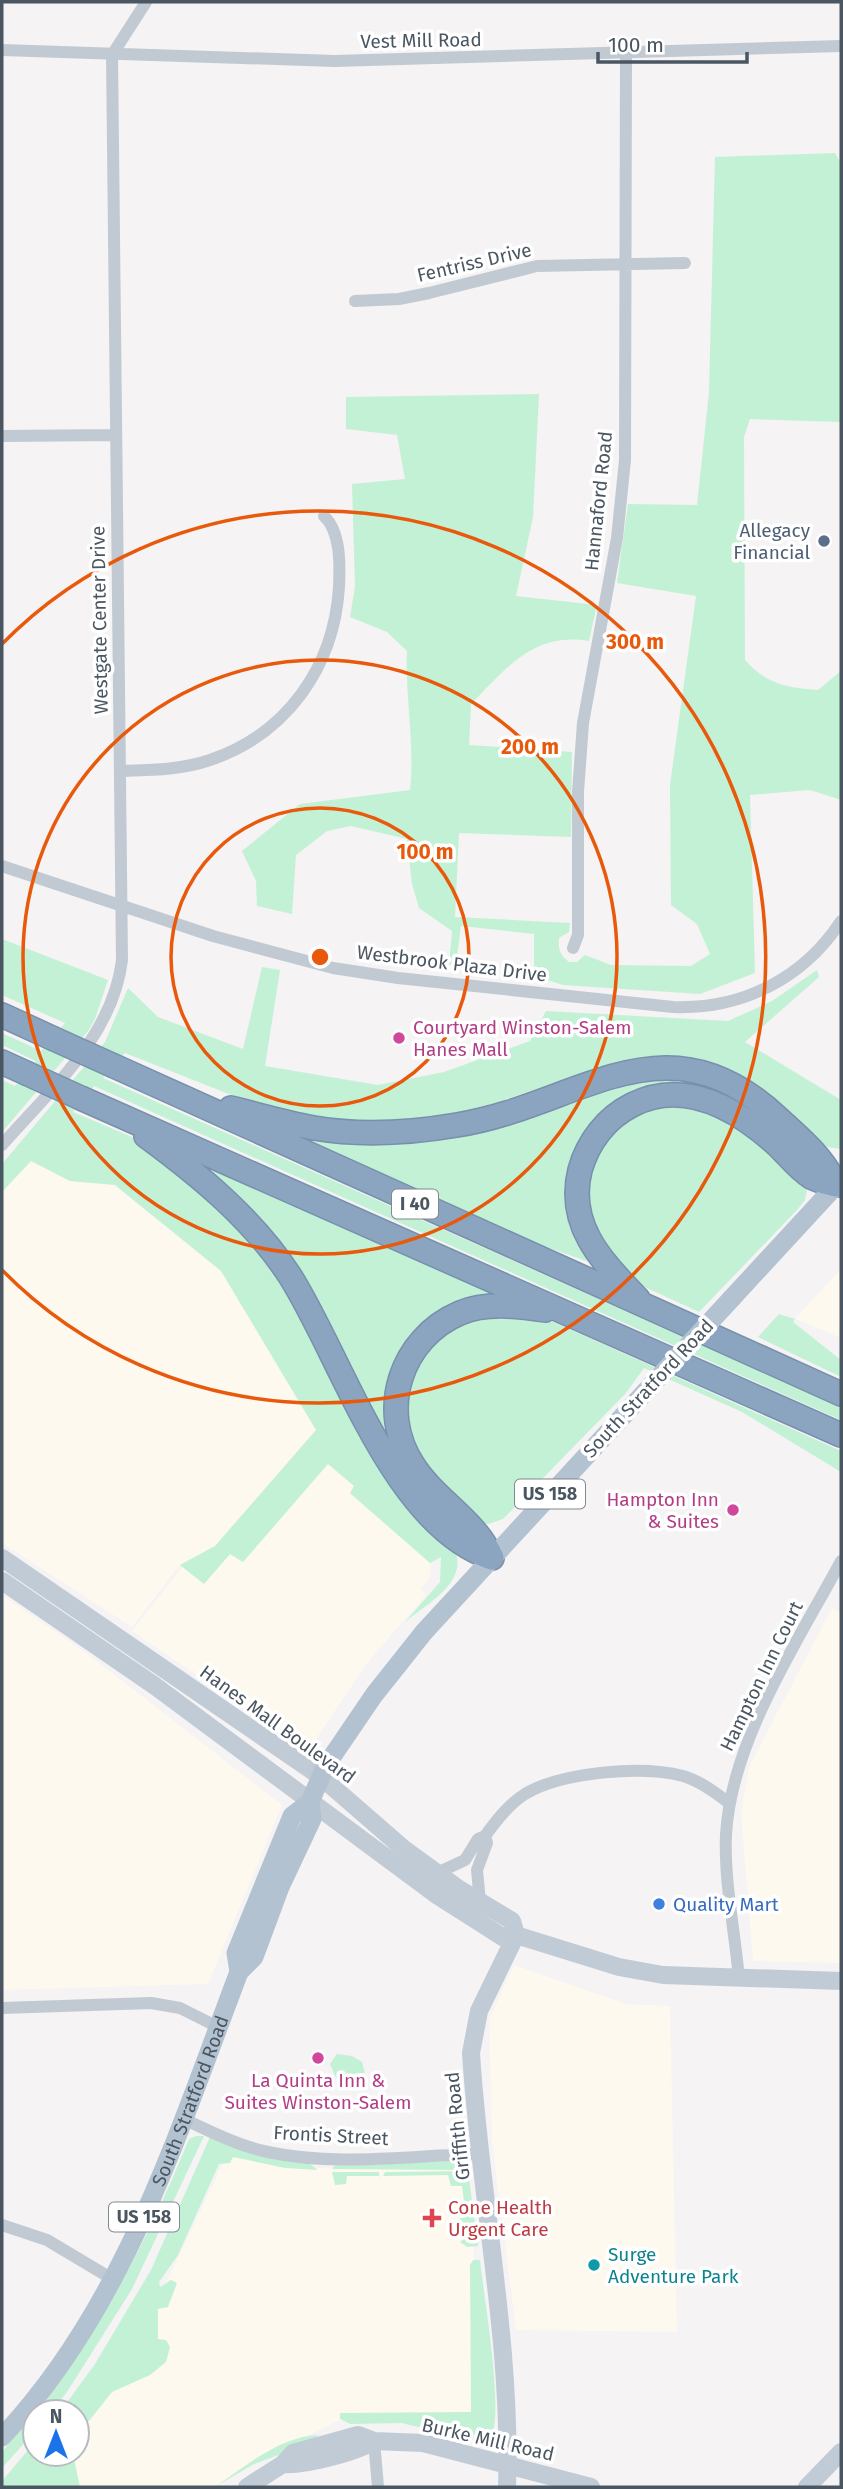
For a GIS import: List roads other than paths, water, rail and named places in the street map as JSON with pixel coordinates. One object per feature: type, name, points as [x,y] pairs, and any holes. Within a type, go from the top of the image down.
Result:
[{"type":"highway","name":"I 40","points":[[2,1015],[841,1394]]},
{"type":"highway","name":"I 40","points":[[2,1062],[841,1435]]},
{"type":"highway","points":[[187,1099],[313,1128],[366,1132],[406,1131],[475,1122],[622,1072],[681,1068],[726,1081],[752,1096],[826,1163],[839,1183]]},
{"type":"highway","points":[[645,1306],[594,1252],[578,1209],[578,1180],[586,1152],[600,1130],[621,1111],[659,1096],[686,1096],[710,1100],[749,1122],[811,1178],[839,1183]]},
{"type":"highway","points":[[116,1113],[224,1198],[276,1256],[334,1355],[384,1456],[428,1512],[469,1550],[492,1558]]},
{"type":"highway","points":[[492,1558],[485,1540],[432,1489],[409,1457],[396,1417],[400,1377],[421,1340],[440,1323],[463,1312],[488,1306],[524,1307],[568,1313]]},
{"type":"main road","name":"South Stratford Road","points":[[2,2437],[29,2408],[114,2280],[184,2119],[239,1972],[254,1957],[280,1887],[312,1819],[310,1802],[320,1776],[381,1686],[418,1639],[839,1183]]},
{"type":"main road","name":"Hanes Mall Boulevard","points":[[2,1558],[320,1776],[404,1849],[512,1921],[516,1935]]},
{"type":"main road","points":[[2,1581],[155,1686],[472,1920],[504,1938],[516,1935],[619,1966],[663,1975],[841,1981]]},
{"type":"main road","name":"Griffith Road","points":[[507,2487],[508,2403],[472,2068],[472,2039],[480,2011],[516,1935]]},
{"type":"main road","name":"Burke Mill Road","points":[[247,2487],[283,2465],[292,2453],[358,2435],[374,2441],[423,2443],[508,2463],[591,2487]]},
{"type":"main road","name":"Burke Mill Road","points":[[283,2465],[298,2465],[360,2449],[374,2441]]},
{"type":"main road","points":[[807,2487],[841,2452]]},
{"type":"street","points":[[112,55],[146,2]]},
{"type":"street","name":"Vest Mill Road","points":[[2,50],[335,61],[841,46]]},
{"type":"street","name":"Hannaford Road","points":[[573,948],[578,935],[578,792],[583,723],[617,538],[624,474],[626,54]]},
{"type":"street","name":"Westgate Center Drive","points":[[2,1145],[82,1053],[101,1026],[121,968],[112,55]]},
{"type":"street","name":"Fentriss Drive","points":[[355,301],[399,299],[537,265],[685,263]]},
{"type":"street","points":[[2,436],[116,435]]},
{"type":"street","points":[[120,771],[191,765],[229,752],[268,729],[298,701],[322,663],[330,641],[338,601],[337,543],[330,521],[324,516]]},
{"type":"street","name":"Westbrook Plaza Drive","points":[[2,866],[224,939],[333,968],[398,978],[689,1007],[733,1001],[771,986],[812,956],[841,921]]},
{"type":"street","name":"Hampton Inn Court","points":[[739,1979],[726,1858],[729,1802],[748,1736],[841,1561]]},
{"type":"street","points":[[437,1873],[465,1860],[478,1839],[485,1836],[523,1795],[546,1783],[571,1776],[660,1772],[701,1783],[729,1802]]},
{"type":"street","points":[[480,1902],[477,1870],[487,1843],[485,1836]]},
{"type":"street","points":[[2,2008],[151,2003],[180,2008],[218,2027]]},
{"type":"street","name":"Frontis Street","points":[[184,2119],[229,2140],[289,2156],[380,2158],[482,2154]]},
{"type":"street","points":[[2,2225],[47,2240],[114,2280]]},
{"type":"street","points":[[374,2441],[378,2487]]},
{"type":"place","name":"Allegacy Financial","points":[[824,541]]},
{"type":"place","name":"Courtyard Winston-Salem Hanes Mall","points":[[399,1038]]},
{"type":"place","name":"Hampton Inn & Suites","points":[[733,1510]]},
{"type":"place","name":"Quality Mart","points":[[659,1904]]},
{"type":"place","name":"La Quinta Inn & Suites Winston-Salem","points":[[318,2058]]},
{"type":"place","name":"Cone Health Urgent Care","points":[[432,2218]]},
{"type":"place","name":"Surge Adventure Park","points":[[594,2265]]}]
